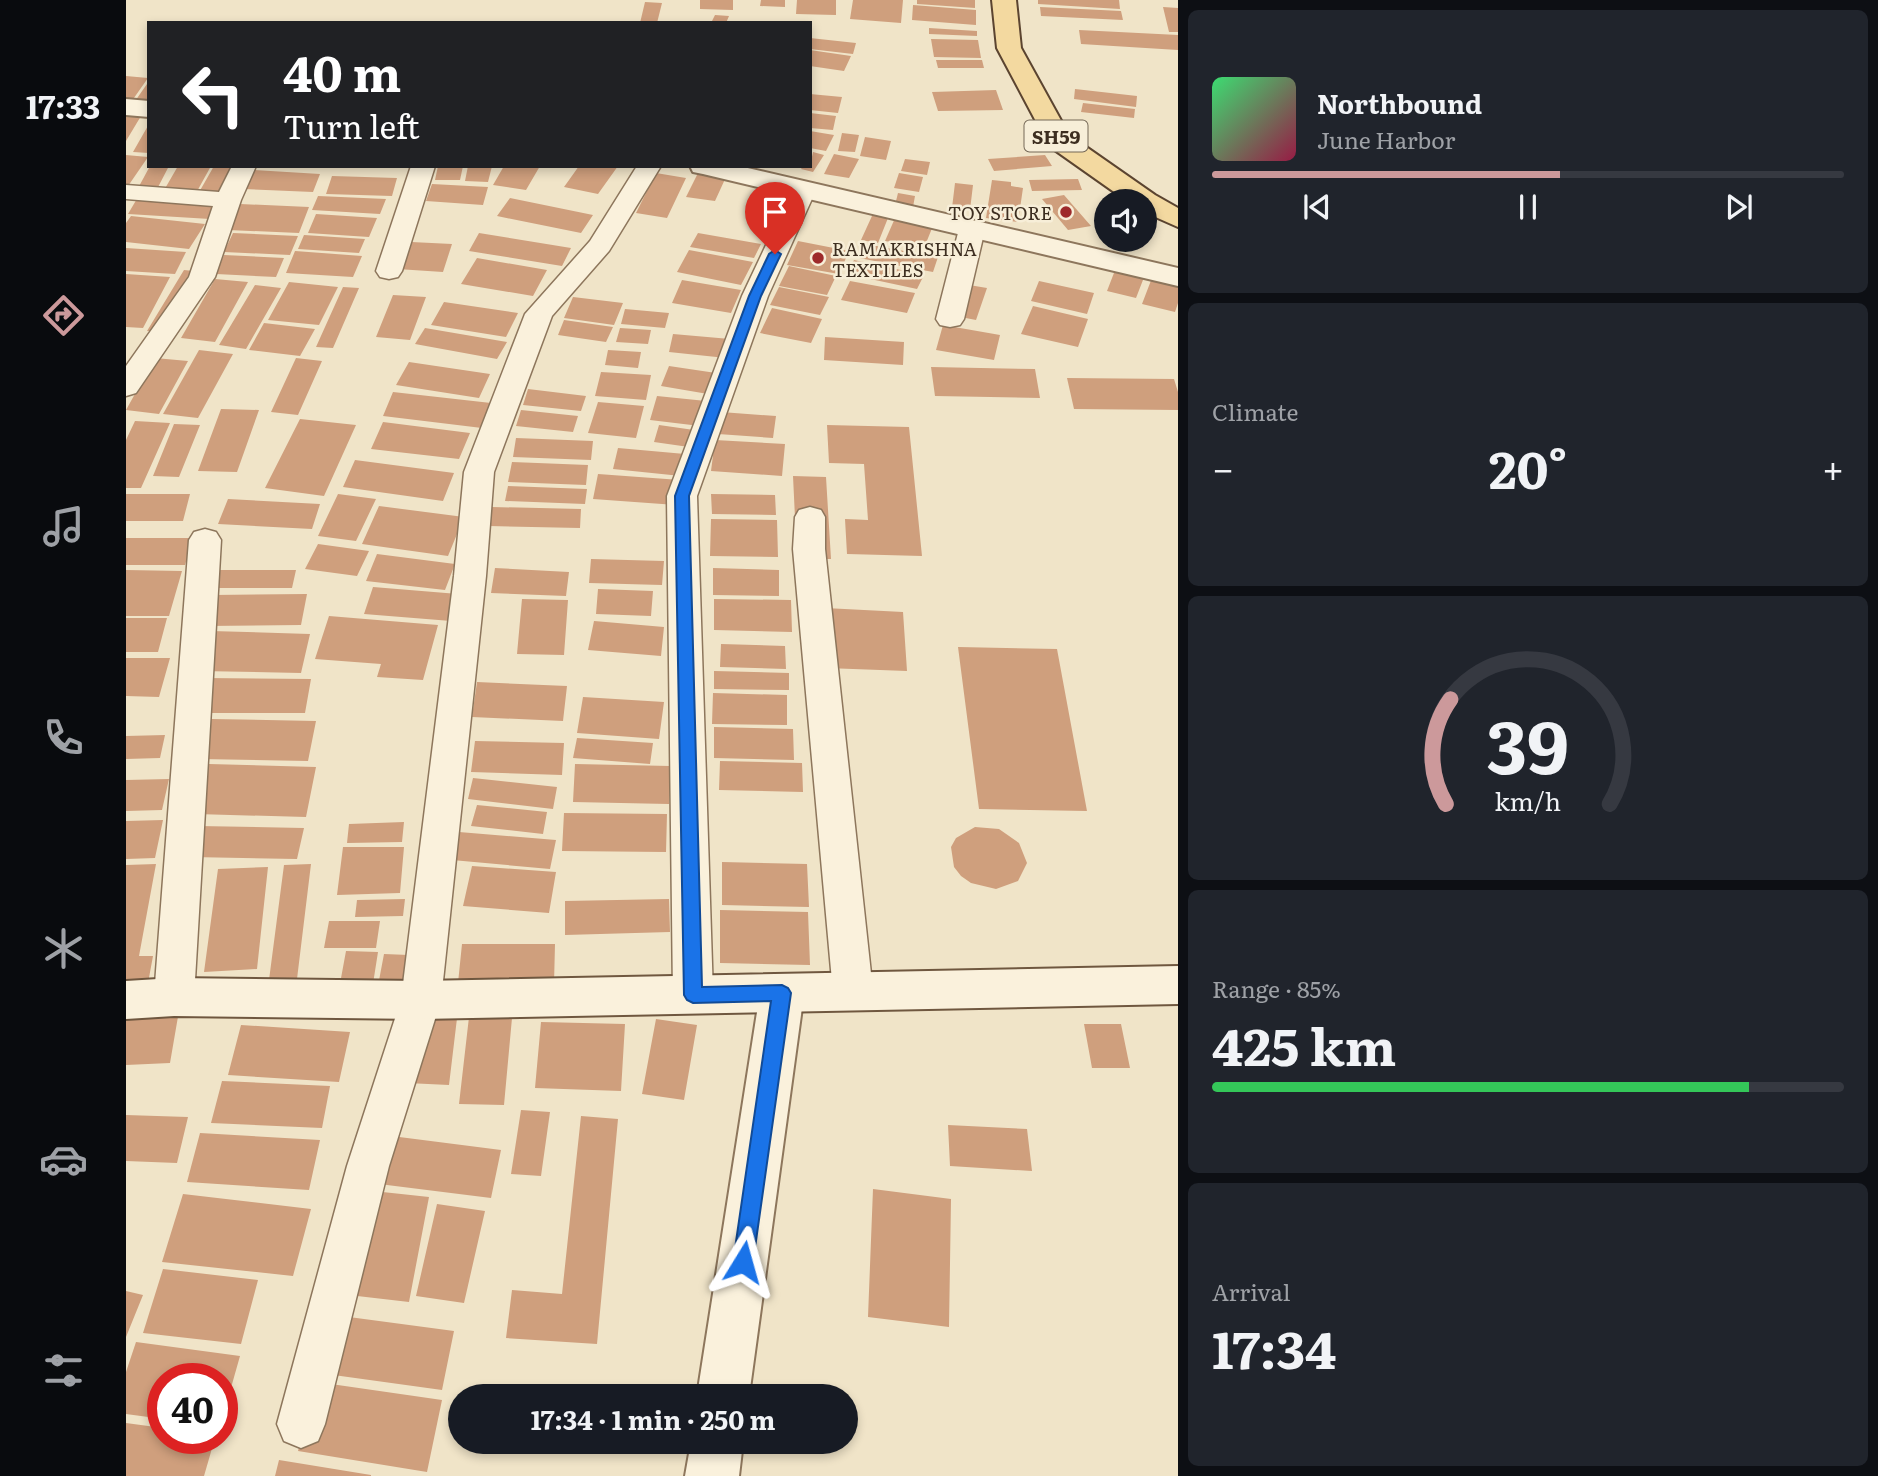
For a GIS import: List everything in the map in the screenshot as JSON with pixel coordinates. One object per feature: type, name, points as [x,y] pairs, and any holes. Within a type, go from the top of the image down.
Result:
[{"type":"main road","name":"SH59","points":[[1004,0],[1009,48],[1058,140],[1145,201],[1178,219]]},
{"type":"street","points":[[126,107],[147,109]]},
{"type":"street","points":[[126,387],[202,277],[228,200],[243,168]]},
{"type":"street","points":[[389,271],[423,168]]},
{"type":"street","points":[[301,1424],[368,1166],[421,1000],[470,576],[479,472],[539,314],[600,245],[648,168]]},
{"type":"street","points":[[711,168],[1178,277]]},
{"type":"street","points":[[693,995],[682,496],[755,296],[804,190]]},
{"type":"street","points":[[126,192],[228,200]]},
{"type":"street","points":[[950,318],[972,229]]},
{"type":"street","points":[[810,517],[809,549],[853,992]]},
{"type":"street","points":[[174,997],[205,540]]},
{"type":"street","points":[[126,1000],[174,997],[421,1000],[1178,985]]},
{"type":"street","points":[[725,1384],[782,993]]},
{"type":"street","points":[[712,1476],[715,1454]]},
{"type":"building","points":[[700,0],[733,0],[733,10],[700,9]]},
{"type":"building","points":[[761,0],[785,0],[785,7],[760,6]]},
{"type":"building","points":[[797,0],[836,0],[836,15],[796,14]]},
{"type":"building","points":[[853,0],[903,0],[901,23],[850,19]]},
{"type":"building","points":[[917,0],[975,0],[975,8],[917,4]]},
{"type":"building","points":[[1038,0],[1119,0],[1120,9],[1038,4]]},
{"type":"building","points":[[645,2],[662,3],[658,21],[640,21]]},
{"type":"building","points":[[913,5],[976,10],[976,25],[912,20]]},
{"type":"building","points":[[1040,7],[1121,11],[1123,20],[1041,16]]},
{"type":"building","points":[[1163,7],[1178,8],[1178,32],[1169,32]]},
{"type":"building","points":[[715,15],[729,16],[727,21],[712,21]]},
{"type":"building","points":[[929,28],[977,31],[977,36],[929,34]]},
{"type":"building","points":[[1079,30],[1178,35],[1178,50],[1081,44]]},
{"type":"building","points":[[812,38],[856,43],[853,54],[812,49]]},
{"type":"building","points":[[931,39],[978,40],[981,58],[934,57]]},
{"type":"building","points":[[812,50],[851,56],[844,71],[812,66]]},
{"type":"building","points":[[936,60],[982,60],[984,68],[938,68]]},
{"type":"building","points":[[126,76],[147,78],[129,105],[126,104]]},
{"type":"building","points":[[147,84],[147,106],[133,104]]},
{"type":"building","points":[[1075,89],[1137,96],[1136,107],[1074,99]]},
{"type":"building","points":[[996,90],[1003,110],[938,111],[932,92]]},
{"type":"building","points":[[812,94],[842,97],[838,113],[812,110]]},
{"type":"building","points":[[1083,103],[1135,109],[1134,118],[1081,112]]},
{"type":"building","points":[[812,113],[836,116],[833,130],[812,128]]},
{"type":"building","points":[[126,115],[141,116],[126,141]]},
{"type":"building","points":[[147,128],[147,153],[133,152]]},
{"type":"building","points":[[812,131],[834,135],[826,151],[812,148]]},
{"type":"building","points":[[842,133],[859,135],[855,152],[838,151]]},
{"type":"building","points":[[865,137],[891,141],[886,160],[860,156]]},
{"type":"building","points":[[813,152],[824,155],[813,172],[801,169],[812,168]]},
{"type":"building","points":[[834,154],[859,159],[849,178],[824,174]]},
{"type":"building","points":[[126,155],[147,157],[147,158],[126,189]]},
{"type":"building","points":[[1045,155],[1052,166],[994,171],[988,159]]},
{"type":"building","points":[[905,159],[930,162],[927,175],[901,171]]},
{"type":"building","points":[[149,168],[168,168],[156,191],[137,190]]},
{"type":"building","points":[[177,168],[210,168],[195,195],[163,192]]},
{"type":"building","points":[[213,168],[236,168],[222,196],[198,194]]},
{"type":"building","points":[[438,168],[463,168],[460,180],[435,180]]},
{"type":"building","points":[[468,168],[492,168],[488,182],[465,181]]},
{"type":"building","points":[[503,168],[539,168],[526,190],[493,185]]},
{"type":"building","points":[[578,168],[617,168],[598,194],[564,187]]},
{"type":"building","points":[[253,170],[320,174],[313,192],[244,189]]},
{"type":"building","points":[[656,173],[686,178],[667,218],[636,213]]},
{"type":"building","points":[[698,173],[726,177],[715,201],[686,197]]},
{"type":"building","points":[[899,173],[923,177],[919,192],[894,188]]},
{"type":"building","points":[[332,176],[397,178],[392,196],[326,194]]},
{"type":"building","points":[[1078,179],[1082,190],[1032,191],[1029,180]]},
{"type":"building","points":[[992,180],[1011,182],[1011,186],[1023,188],[1018,222],[986,218]]},
{"type":"building","points":[[955,183],[973,185],[970,210],[952,208]]},
{"type":"building","points":[[432,184],[488,187],[483,205],[426,201]]},
{"type":"building","points":[[898,193],[915,196],[913,207],[895,205]]},
{"type":"building","name":"TOY STORE","points":[[1064,195],[1091,226],[1068,230],[1042,199]]},
{"type":"building","points":[[318,196],[386,199],[380,214],[312,210]]},
{"type":"building","points":[[138,197],[219,201],[210,219],[128,214]]},
{"type":"building","points":[[510,198],[593,215],[581,233],[497,216]]},
{"type":"building","points":[[240,204],[309,207],[299,233],[228,230]]},
{"type":"building","points":[[877,205],[892,208],[878,243],[861,240]]},
{"type":"building","points":[[899,209],[937,216],[924,248],[885,241]]},
{"type":"building","points":[[316,214],[377,218],[369,237],[308,233]]},
{"type":"building","points":[[131,216],[205,224],[189,249],[126,242],[126,223]]},
{"type":"building","points":[[233,233],[298,236],[290,255],[224,252]]},
{"type":"building","points":[[479,233],[571,248],[562,266],[469,251]]},
{"type":"building","points":[[698,233],[761,244],[754,258],[690,247]]},
{"type":"building","points":[[304,235],[365,239],[359,253],[298,249]]},
{"type":"building","points":[[391,241],[452,244],[443,272],[382,268]]},
{"type":"building","name":"RAMAKRISHNA TEXTILES","points":[[798,241],[849,251],[839,274],[787,265]]},
{"type":"building","points":[[865,244],[938,257],[933,272],[859,258]]},
{"type":"building","points":[[126,248],[186,252],[175,274],[126,271]]},
{"type":"building","points":[[689,250],[753,262],[741,285],[677,272]]},
{"type":"building","points":[[295,251],[362,256],[353,277],[286,273]]},
{"type":"building","points":[[224,255],[284,258],[276,277],[216,274]]},
{"type":"building","points":[[477,258],[547,270],[533,296],[461,284]]},
{"type":"building","points":[[854,260],[924,275],[917,289],[847,274]]},
{"type":"building","points":[[1119,260],[1148,267],[1136,298],[1107,291]]},
{"type":"building","points":[[789,266],[836,276],[827,295],[779,286]]},
{"type":"building","points":[[184,270],[212,273],[176,333],[147,331]]},
{"type":"building","points":[[1155,270],[1178,275],[1178,303],[1175,312],[1142,304]]},
{"type":"building","points":[[126,274],[170,277],[143,328],[126,327]]},
{"type":"building","points":[[215,279],[248,282],[215,342],[181,338]]},
{"type":"building","points":[[682,280],[741,290],[731,313],[672,303]]},
{"type":"building","points":[[850,281],[915,293],[907,313],[841,300]]},
{"type":"building","points":[[1039,281],[1094,293],[1087,314],[1031,301]]},
{"type":"building","points":[[289,282],[338,287],[319,325],[268,320]]},
{"type":"building","points":[[951,282],[987,288],[976,320],[940,313]]},
{"type":"building","points":[[255,285],[281,288],[246,349],[219,345]]},
{"type":"building","points":[[343,287],[359,288],[333,348],[316,347]]},
{"type":"building","points":[[779,287],[829,297],[820,315],[770,305]]},
{"type":"building","points":[[393,295],[426,297],[410,340],[376,337]]},
{"type":"building","points":[[573,297],[623,303],[614,325],[564,318]]},
{"type":"building","points":[[444,302],[518,313],[506,337],[431,325]]},
{"type":"building","points":[[1033,306],[1088,319],[1078,347],[1021,334]]},
{"type":"building","points":[[772,308],[822,319],[811,343],[760,333]]},
{"type":"building","points":[[625,309],[669,313],[665,328],[621,324]]},
{"type":"building","points":[[564,320],[613,327],[606,342],[558,335]]},
{"type":"building","points":[[264,323],[315,329],[300,356],[249,350]]},
{"type":"building","points":[[943,325],[1000,335],[994,360],[936,350]]},
{"type":"building","points":[[425,328],[507,342],[497,359],[415,344]]},
{"type":"building","points":[[620,328],[651,330],[648,344],[616,342]]},
{"type":"building","points":[[673,334],[730,339],[726,358],[669,352]]},
{"type":"building","points":[[825,337],[904,342],[903,365],[824,360]]},
{"type":"building","points":[[199,350],[233,354],[198,418],[163,414]]},
{"type":"building","points":[[608,350],[641,352],[638,368],[605,365]]},
{"type":"building","points":[[155,358],[188,361],[159,414],[126,410]]},
{"type":"building","points":[[296,358],[322,361],[298,415],[271,412]]},
{"type":"building","points":[[409,362],[490,374],[479,398],[396,385]]},
{"type":"building","points":[[669,366],[716,373],[708,394],[661,386]]},
{"type":"building","points":[[931,367],[1035,369],[1040,398],[935,396]]},
{"type":"building","points":[[601,372],[651,375],[646,400],[595,396]]},
{"type":"building","points":[[1067,378],[1174,379],[1178,392],[1178,410],[1074,409]]},
{"type":"building","points":[[528,389],[586,396],[581,411],[523,405]]},
{"type":"building","points":[[393,392],[491,403],[482,428],[383,416]]},
{"type":"building","points":[[657,396],[706,401],[700,426],[650,420]]},
{"type":"building","points":[[598,402],[644,406],[636,438],[588,433]]},
{"type":"building","points":[[221,409],[259,410],[237,472],[198,471]]},
{"type":"building","points":[[521,410],[578,416],[573,432],[516,426]]},
{"type":"building","points":[[721,412],[776,416],[773,438],[718,434]]},
{"type":"building","points":[[300,419],[356,425],[324,496],[265,488]]},
{"type":"building","points":[[135,421],[170,423],[141,488],[126,488],[126,440]]},
{"type":"building","points":[[383,422],[470,433],[459,459],[371,449]]},
{"type":"building","points":[[174,424],[200,425],[179,477],[153,476]]},
{"type":"building","points":[[659,425],[694,430],[689,447],[654,442]]},
{"type":"building","points":[[827,425],[909,427],[922,556],[847,554],[845,519],[868,520],[864,464],[829,463]]},
{"type":"building","points":[[516,438],[593,441],[591,460],[513,457]]},
{"type":"building","points":[[715,440],[785,444],[782,476],[711,471]]},
{"type":"building","points":[[618,448],[685,454],[681,476],[613,469]]},
{"type":"building","points":[[355,460],[454,473],[443,501],[343,487]]},
{"type":"building","points":[[512,462],[588,465],[586,485],[508,482]]},
{"type":"building","points":[[598,474],[680,480],[676,505],[593,499]]},
{"type":"building","points":[[793,476],[826,477],[831,559],[797,559]]},
{"type":"building","points":[[508,486],[587,489],[585,504],[505,501]]},
{"type":"building","points":[[126,494],[190,494],[183,521],[126,521]]},
{"type":"building","points":[[338,494],[376,499],[356,541],[318,536]]},
{"type":"building","points":[[711,494],[775,495],[776,515],[712,514]]},
{"type":"building","points":[[228,499],[320,504],[312,529],[218,524]]},
{"type":"building","points":[[379,506],[464,517],[448,556],[362,544]]},
{"type":"building","points":[[492,507],[581,509],[580,528],[489,526]]},
{"type":"building","points":[[711,519],[777,520],[778,557],[710,556]]},
{"type":"building","points":[[126,538],[193,538],[185,565],[126,565]]},
{"type":"building","points":[[318,544],[369,551],[357,576],[305,569]]},
{"type":"building","points":[[377,554],[455,564],[445,590],[366,581]]},
{"type":"building","points":[[591,559],[664,561],[662,585],[589,583]]},
{"type":"building","points":[[495,568],[569,572],[566,596],[491,593]]},
{"type":"building","points":[[713,568],[779,570],[779,596],[713,595]]},
{"type":"building","points":[[126,570],[182,571],[169,616],[126,616]]},
{"type":"building","points":[[219,570],[296,570],[292,588],[215,588]]},
{"type":"building","points":[[373,587],[458,594],[451,621],[364,614]]},
{"type":"building","points":[[598,589],[653,591],[651,616],[596,614]]},
{"type":"building","points":[[307,594],[301,625],[206,626],[212,595]]},
{"type":"building","points":[[522,599],[568,600],[564,655],[517,654]]},
{"type":"building","points":[[714,599],[791,600],[792,632],[714,630]]},
{"type":"building","points":[[825,608],[903,612],[907,671],[826,668]]},
{"type":"building","points":[[329,616],[438,625],[423,680],[377,677],[381,664],[315,659]]},
{"type":"building","points":[[126,618],[167,618],[158,652],[126,652]]},
{"type":"building","points":[[594,621],[664,627],[661,656],[588,650]]},
{"type":"building","points":[[211,631],[310,634],[301,673],[199,671]]},
{"type":"building","points":[[721,644],[785,646],[786,669],[720,667]]},
{"type":"building","points":[[958,647],[1057,649],[1087,811],[979,809]]},
{"type":"building","points":[[126,658],[170,658],[159,697],[126,696]]},
{"type":"building","points":[[714,671],[789,673],[789,690],[714,689]]},
{"type":"building","points":[[204,678],[311,679],[305,713],[196,713]]},
{"type":"building","points":[[477,682],[567,686],[563,721],[472,717]]},
{"type":"building","points":[[713,693],[787,695],[787,725],[712,724]]},
{"type":"building","points":[[583,697],[664,702],[659,739],[577,733]]},
{"type":"building","points":[[211,719],[316,721],[308,761],[200,759]]},
{"type":"building","points":[[714,727],[793,729],[794,760],[714,758]]},
{"type":"building","points":[[165,735],[160,758],[126,759],[126,736]]},
{"type":"building","points":[[577,738],[653,743],[650,764],[573,758]]},
{"type":"building","points":[[475,741],[564,743],[562,775],[471,772]]},
{"type":"building","points":[[720,761],[802,763],[803,792],[719,790]]},
{"type":"building","points":[[209,764],[316,767],[306,817],[196,814]]},
{"type":"building","points":[[575,764],[670,766],[669,804],[573,802]]},
{"type":"building","points":[[473,778],[557,787],[553,809],[468,799]]},
{"type":"building","points":[[169,779],[162,810],[126,811],[126,780]]},
{"type":"building","points":[[477,805],[547,812],[543,834],[471,826]]},
{"type":"building","points":[[564,813],[667,814],[666,852],[562,851]]},
{"type":"building","points":[[163,820],[155,858],[126,859],[126,821]]},
{"type":"building","points":[[404,822],[402,842],[347,843],[349,824]]},
{"type":"building","points":[[198,826],[304,828],[297,859],[191,857]]},
{"type":"building","points":[[975,827],[999,829],[1019,843],[1027,863],[1018,881],[996,889],[971,883],[961,876],[954,867],[951,847],[956,838]]},
{"type":"building","points":[[459,832],[556,840],[550,869],[452,860]]},
{"type":"building","points":[[343,847],[404,847],[400,893],[337,895]]},
{"type":"building","points":[[722,862],[807,864],[809,907],[722,905]]},
{"type":"building","points":[[156,864],[139,956],[153,956],[148,983],[126,984],[126,865]]},
{"type":"building","points":[[311,864],[297,979],[269,980],[284,865]]},
{"type":"building","points":[[472,866],[556,872],[549,913],[463,906]]},
{"type":"building","points":[[268,867],[257,969],[204,972],[218,869]]},
{"type":"building","points":[[405,899],[403,916],[355,917],[357,900]]},
{"type":"building","points":[[669,899],[670,932],[565,935],[565,901]]},
{"type":"building","points":[[720,910],[808,912],[810,965],[720,963]]},
{"type":"building","points":[[329,921],[380,921],[376,948],[324,948]]},
{"type":"building","points":[[462,944],[555,944],[554,984],[458,983]]},
{"type":"building","points":[[346,951],[378,952],[372,990],[339,989]]},
{"type":"building","points":[[384,954],[409,955],[403,992],[377,991]]},
{"type":"building","points":[[180,1005],[170,1063],[126,1065],[126,1006]]},
{"type":"building","points":[[418,1009],[458,1010],[449,1085],[407,1083]]},
{"type":"building","points":[[469,1017],[512,1018],[504,1105],[459,1104]]},
{"type":"building","points":[[656,1019],[697,1025],[684,1100],[642,1094]]},
{"type":"building","points":[[541,1022],[625,1024],[621,1091],[535,1088]]},
{"type":"building","points":[[1084,1024],[1121,1024],[1130,1068],[1092,1068]]},
{"type":"building","points":[[241,1025],[350,1032],[339,1082],[228,1075]]},
{"type":"building","points":[[222,1081],[330,1086],[322,1128],[211,1123]]},
{"type":"building","points":[[521,1110],[550,1112],[541,1176],[511,1174]]},
{"type":"building","points":[[126,1115],[188,1117],[177,1163],[126,1161]]},
{"type":"building","points":[[581,1116],[618,1119],[597,1344],[506,1338],[512,1290],[562,1294]]},
{"type":"building","points":[[948,1125],[1027,1129],[1032,1171],[950,1166]]},
{"type":"building","points":[[200,1133],[320,1140],[309,1190],[187,1182]]},
{"type":"building","points":[[368,1133],[501,1150],[491,1198],[355,1181]]},
{"type":"building","points":[[873,1189],[951,1199],[949,1327],[868,1317]]},
{"type":"building","points":[[364,1190],[429,1197],[409,1302],[340,1294]]},
{"type":"building","points":[[183,1194],[311,1209],[293,1276],[162,1262]]},
{"type":"building","points":[[437,1204],[485,1211],[464,1303],[416,1296]]},
{"type":"building","points":[[163,1269],[258,1280],[241,1344],[143,1333]]},
{"type":"building","points":[[126,1291],[143,1295],[126,1337]]},
{"type":"building","points":[[334,1315],[454,1331],[442,1390],[319,1373]]},
{"type":"building","points":[[136,1342],[240,1356],[238,1363],[147,1363],[147,1417],[126,1414],[126,1372]]},
{"type":"building","points":[[317,1382],[442,1400],[427,1472],[298,1451]]},
{"type":"building","points":[[126,1423],[147,1426],[147,1454],[210,1454],[204,1476],[126,1476]]},
{"type":"building","points":[[279,1460],[371,1475],[371,1476],[275,1476]]},
{"type":"place","name":"TOY STORE","points":[[1066,212]]},
{"type":"place","name":"RAMAKRISHNA TEXTILES","points":[[818,258]]},
{"type":"route","points":[[743,1262],[782,993],[693,995],[682,496],[755,296],[775,254]]}]
